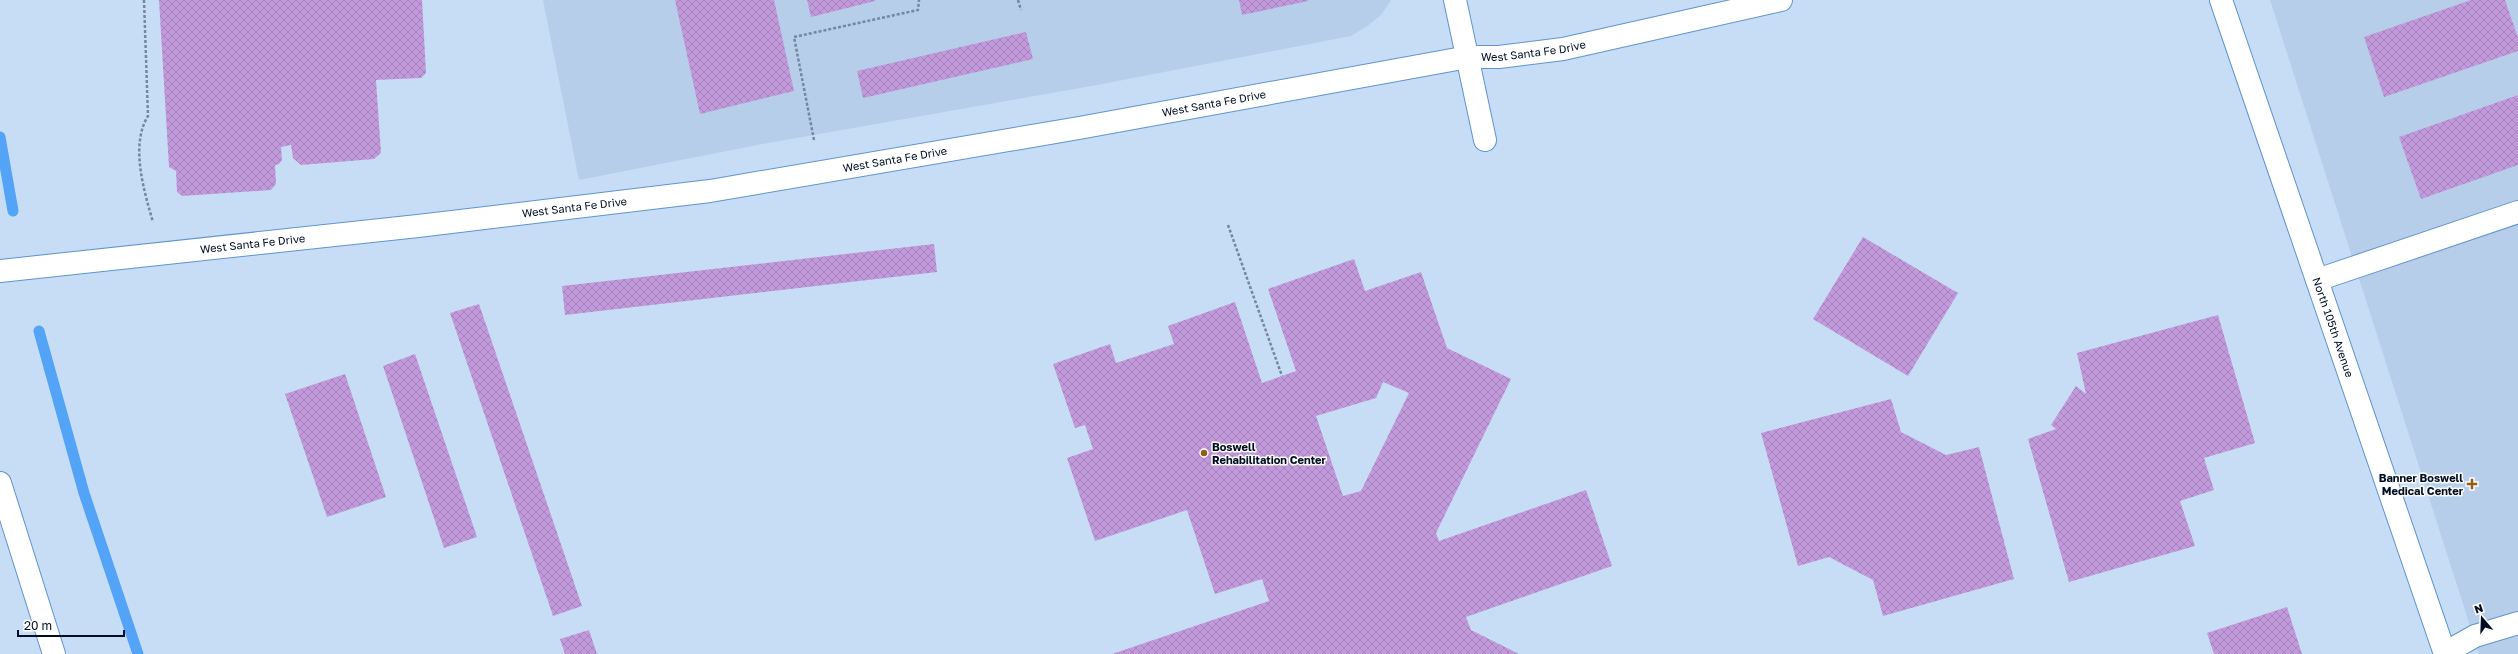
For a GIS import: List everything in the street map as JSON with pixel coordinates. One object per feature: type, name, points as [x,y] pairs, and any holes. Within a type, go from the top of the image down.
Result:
[{"type":"street","points":[[1455,0],[1485,140]]},
{"type":"street","name":"West Santa Fe Drive","points":[[0,271],[418,226],[710,191],[1079,128],[1468,57],[1499,57],[1563,49],[1781,0]]},
{"type":"street","name":"North 105th Avenue","points":[[2221,0],[2445,653]]},
{"type":"street","points":[[2318,280],[2518,212]]},
{"type":"street","points":[[0,483],[54,654]]},
{"type":"street","points":[[2445,653],[2476,636],[2518,623]]},
{"type":"path","points":[[144,0],[148,116],[140,133],[140,148],[141,171],[153,222]]},
{"type":"path","points":[[814,140],[794,38],[918,10],[919,0]]},
{"type":"path","points":[[1018,0],[1020,10]]},
{"type":"path","points":[[1228,225],[1282,376]]},
{"type":"shaded area","points":[[543,0],[1391,0],[1381,15],[1366,27],[1351,36],[1097,85],[768,143],[579,180]]},
{"type":"shaded area","name":"Banner Boswell Medical Center","points":[[2270,0],[2518,0],[2518,654],[2479,654]]},
{"type":"building","points":[[159,0],[422,0],[426,73],[421,78],[376,80],[381,153],[374,159],[301,165],[293,158],[291,145],[281,147],[282,160],[279,164],[275,165],[276,184],[271,190],[182,196],[177,192],[176,171],[169,167]]},
{"type":"building","points":[[675,0],[774,0],[794,91],[700,114]]},
{"type":"building","points":[[807,0],[875,0],[875,1],[811,17]]},
{"type":"building","points":[[1239,0],[1308,0],[1308,1],[1242,15]]},
{"type":"building","points":[[2471,0],[2505,0],[2518,38],[2518,51],[2384,97],[2364,37]]},
{"type":"building","points":[[1026,32],[1033,59],[863,98],[857,71]]},
{"type":"building","points":[[2518,95],[2518,165],[2421,199],[2399,137]]},
{"type":"building","points":[[1863,237],[1958,293],[1908,376],[1813,319]]},
{"type":"building","points":[[934,244],[937,272],[565,315],[562,286]]},
{"type":"building","name":"Boswell Rehabilitation Center","points":[[1354,259],[1365,291],[1421,272],[1447,348],[1511,379],[1436,533],[1439,541],[1586,490],[1612,566],[1466,617],[1471,630],[1519,654],[1112,654],[1269,601],[1262,579],[1215,594],[1187,510],[1095,541],[1067,458],[1093,449],[1085,425],[1075,428],[1053,364],[1110,344],[1116,363],[1174,344],[1168,326],[1235,302],[1262,383],[1296,371],[1268,289]],"holes":[[[1383,382],[1409,393],[1361,491],[1343,496],[1316,416],[1376,398]]]},
{"type":"building","points":[[479,304],[582,606],[553,616],[450,313]]},
{"type":"building","points":[[2218,315],[2255,443],[2204,458],[2214,490],[2180,501],[2195,546],[2069,582],[2028,439],[2056,429],[2051,425],[2076,386],[2086,394],[2077,353]]},
{"type":"building","points":[[415,354],[477,537],[444,548],[383,366]]},
{"type":"building","points":[[345,374],[386,497],[327,517],[285,394]]},
{"type":"building","points":[[1891,399],[1901,432],[1946,455],[1979,447],[2014,579],[1883,616],[1873,580],[1829,557],[1798,566],[1761,433]]},
{"type":"building","points":[[2287,607],[2302,654],[2214,654],[2207,633]]},
{"type":"building","points":[[589,630],[597,654],[565,654],[560,639]]},
{"type":"waterway","points":[[0,137],[13,211]]},
{"type":"waterway","points":[[39,331],[84,493],[138,654]]},
{"type":"place","name":"Boswell Rehabilitation Center","points":[[1204,453]]},
{"type":"place","name":"Banner Boswell Medical Center","points":[[2472,484]]}]
